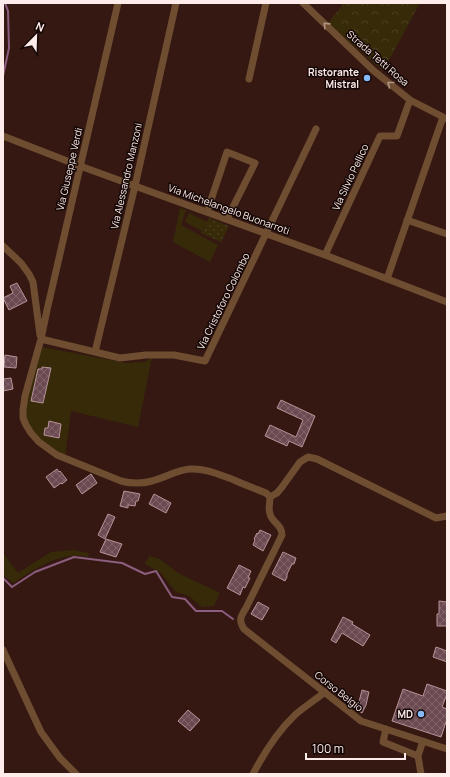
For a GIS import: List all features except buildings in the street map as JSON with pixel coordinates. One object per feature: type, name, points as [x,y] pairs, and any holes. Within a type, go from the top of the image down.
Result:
[{"type":"street","name":"Via Giuseppe Verdi","points":[[41,339],[118,3]]},
{"type":"street","name":"Via Alessandro Manzoni","points":[[95,352],[135,186],[176,3]]},
{"type":"street","points":[[249,79],[266,3]]},
{"type":"street","name":"Strada Tetti Rosa","points":[[303,3],[374,71],[410,100],[445,118]]},
{"type":"street","name":"Via Silvio Pellico","points":[[325,255],[380,136],[397,136],[410,100]]},
{"type":"street","points":[[387,279],[445,118]]},
{"type":"street","name":"Via Cristoforo Colombo","points":[[41,339],[120,358],[146,355],[174,355],[205,361],[316,129]]},
{"type":"street","name":"Via Michelangelo Buonarroti","points":[[3,136],[80,166],[325,255],[447,302]]},
{"type":"street","points":[[207,212],[227,152],[255,163],[227,219]]},
{"type":"street","points":[[407,220],[447,234]]},
{"type":"street","points":[[3,246],[21,263],[33,282],[41,339],[25,396],[23,418],[31,433],[51,452],[112,478],[130,483],[137,484],[152,481],[183,470],[197,469],[220,475],[266,493],[270,497],[277,493],[300,462],[308,457],[317,459],[436,518],[447,516]]},
{"type":"street","name":"Corso Belgio","points":[[270,497],[270,516],[281,529],[282,535],[241,617],[240,621],[244,628],[361,721],[447,749]]},
{"type":"street","points":[[3,650],[41,732],[60,758],[76,774]]},
{"type":"street","points":[[253,774],[265,752],[279,733],[305,706],[325,692]]},
{"type":"street","points":[[386,729],[383,742],[418,756]]},
{"type":"street","points":[[421,774],[418,756],[423,741]]},
{"type":"green space","points":[[344,3],[420,3],[383,71],[328,23]]},
{"type":"green space","points":[[180,208],[186,210],[181,225],[218,245],[210,262],[173,242]]},
{"type":"green space","points":[[189,213],[207,222],[202,231],[185,222]]},
{"type":"green space","points":[[209,218],[229,226],[221,242],[201,233]]},
{"type":"green space","points":[[42,347],[126,363],[145,362],[152,357],[138,427],[71,411],[65,457],[36,436],[26,420],[26,403]]},
{"type":"green space","points":[[73,550],[89,553],[88,557],[75,556],[57,559],[13,583],[3,575],[3,553],[18,573],[51,552]]},
{"type":"green space","points":[[149,556],[160,559],[178,573],[220,593],[214,606],[202,607],[189,596],[176,592],[161,573],[145,564]]},
{"type":"waterway","points":[[3,76],[9,48],[8,11],[5,3]]},
{"type":"waterway","points":[[3,578],[12,587],[35,572],[74,557],[122,563],[145,574],[156,571],[172,597],[185,599],[196,611],[222,611],[233,619]]},
{"type":"place","name":"Ristorante Mistral","points":[[367,78]]},
{"type":"place","name":"MD","points":[[421,714]]}]
